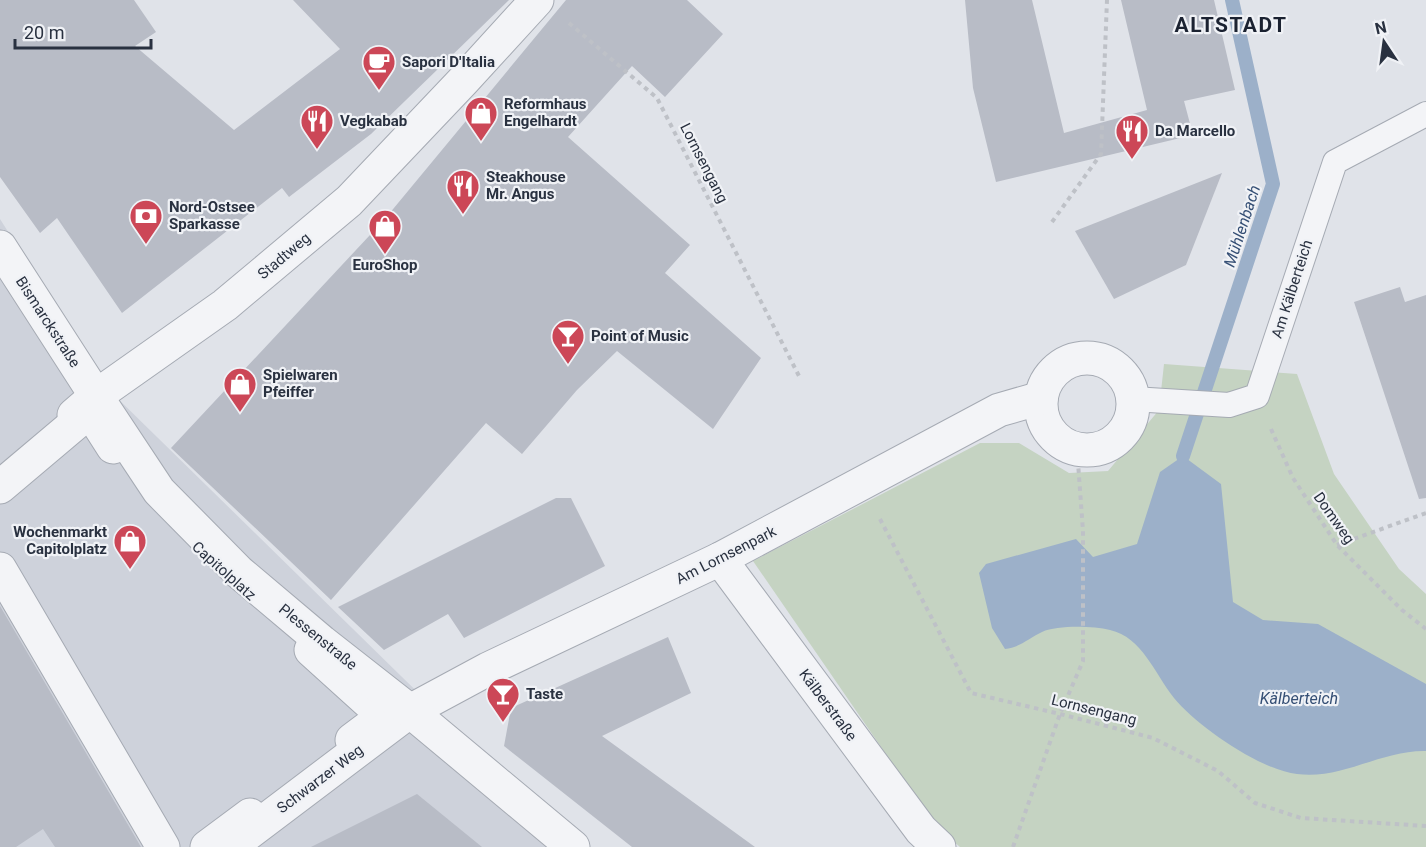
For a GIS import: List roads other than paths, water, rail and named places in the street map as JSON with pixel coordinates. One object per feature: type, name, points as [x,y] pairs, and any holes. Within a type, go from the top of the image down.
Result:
[{"type":"street","name":"Stadtweg","points":[[0,478],[96,396],[225,305],[349,201],[463,81],[549,8]]},
{"type":"street","name":"Bismarckstraße","points":[[0,247],[96,396]]},
{"type":"street","points":[[1086,357],[1111,363],[1125,376],[1134,399],[1131,419],[1123,434],[1106,446],[1077,449],[1056,438],[1043,418],[1041,398],[1050,376],[1064,363],[1086,357]]},
{"type":"street","name":"Plessenstraße","points":[[96,396],[159,491],[239,573],[573,847]]},
{"type":"street","name":"Am Lornsenpark","points":[[410,711],[488,669],[720,559],[999,410],[1041,398]]},
{"type":"street","name":"Capitolplatz","points":[[0,487],[90,411],[146,500],[384,716],[207,847]]},
{"type":"street","name":"Kälberstraße","points":[[720,559],[921,830],[939,847]]},
{"type":"street","points":[[0,569],[163,847]]},
{"type":"street","name":"Schwarzer Weg","points":[[230,847],[410,711]]},
{"type":"lane","name":"Am Kälberteich","points":[[1134,399],[1229,405],[1257,396],[1335,162],[1426,114]]},
{"type":"water","name":"Kälberteich","points":[[1183,456],[1221,484],[1233,602],[1263,620],[1318,624],[1426,684],[1426,751],[1393,755],[1330,773],[1314,775],[1282,771],[1248,756],[1198,721],[1174,698],[1139,648],[1121,634],[1094,628],[1057,628],[1042,632],[1019,645],[1005,649],[992,628],[979,573],[986,564],[1076,539],[1093,557],[1137,544],[1160,472]]},
{"type":"waterway","name":"Mühlenbach","points":[[1183,456],[1273,184],[1232,0]]},
{"type":"place","name":"Sapori D'Italia","points":[[379,91]]},
{"type":"place","name":"Reformhaus Engelhardt","points":[[481,142]]},
{"type":"place","name":"Vegkabab","points":[[317,150]]},
{"type":"place","name":"Da Marcello","points":[[1132,160]]},
{"type":"place","name":"Steakhouse Mr. Angus","points":[[463,215]]},
{"type":"place","name":"Nord-Ostsee Sparkasse","points":[[146,245]]},
{"type":"place","name":"EuroShop","points":[[385,255]]},
{"type":"place","name":"Point of Music","points":[[568,365]]},
{"type":"place","name":"Spielwaren Pfeiffer","points":[[240,413]]},
{"type":"place","name":"Wochenmarkt Capitolplatz","points":[[130,570]]},
{"type":"place","name":"Taste","points":[[503,723]]},
{"type":"district","name":"ALTSTADT","points":[[1231,25]]}]
